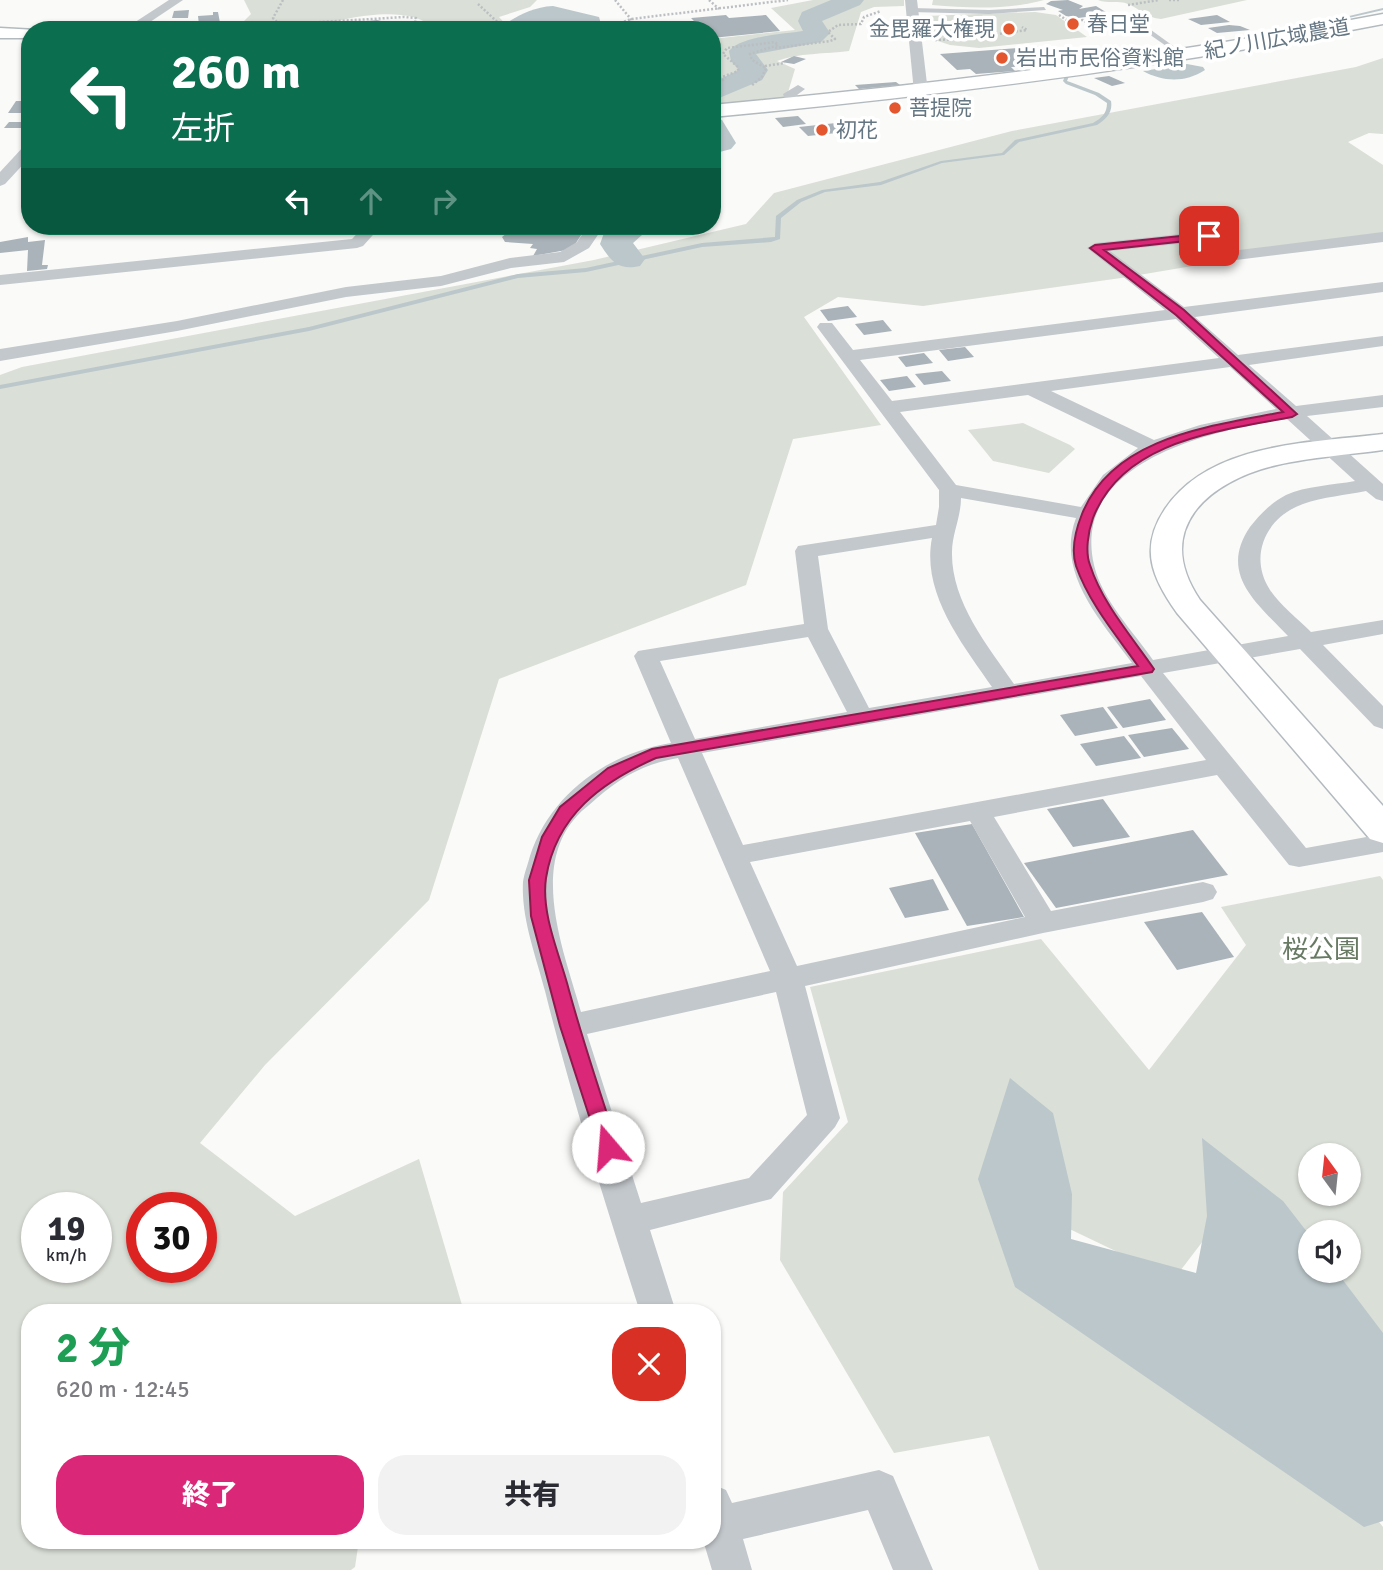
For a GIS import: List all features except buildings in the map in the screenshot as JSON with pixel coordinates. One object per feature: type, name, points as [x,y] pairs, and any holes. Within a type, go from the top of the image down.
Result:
[{"type":"street","points":[[143,21],[177,0]]},
{"type":"street","points":[[911,5],[921,92]]},
{"type":"street","name":"紀ノ川広域農道","points":[[721,111],[795,97],[921,92],[1141,60],[1177,52],[1277,41],[1383,19]]},
{"type":"street","points":[[0,33],[21,33]]},
{"type":"street","points":[[0,181],[21,158]]},
{"type":"street","points":[[0,280],[357,243],[365,235]]},
{"type":"street","points":[[0,355],[177,326],[346,292],[440,281],[510,263],[564,257],[583,245],[590,235]]},
{"type":"street","points":[[1377,489],[1180,313],[1095,248],[1209,236],[1236,255],[1383,237]]},
{"type":"street","points":[[848,356],[1383,287]]},
{"type":"street","points":[[826,327],[949,490],[952,507],[941,556],[948,589],[965,629],[1008,694]]},
{"type":"street","points":[[886,408],[1383,341]]},
{"type":"street","points":[[1031,389],[1154,448]]},
{"type":"street","points":[[1383,401],[1292,414],[1203,431],[1154,448],[1117,473],[1094,499],[1082,530],[1082,564],[1100,602],[1147,669],[1299,858],[1383,843]]},
{"type":"street","points":[[1383,442],[1265,460],[1218,477],[1192,495],[1169,527],[1164,555],[1169,575],[1188,606],[1383,830]]},
{"type":"street","points":[[1377,489],[1295,499],[1269,516],[1250,544],[1249,570],[1261,594],[1383,721]]},
{"type":"street","points":[[949,490],[1087,514]]},
{"type":"street","points":[[862,718],[816,629],[806,551],[945,530]]},
{"type":"street","points":[[656,1304],[569,1026],[540,916],[537,880],[550,837],[566,811],[613,771],[652,754],[1383,627]]},
{"type":"street","points":[[631,1220],[760,1189],[824,1118],[788,979],[646,656],[816,629]]},
{"type":"street","points":[[734,856],[1225,765]]},
{"type":"street","points":[[977,811],[1044,923]]},
{"type":"street","points":[[569,1026],[1044,923],[1203,892]]},
{"type":"street","points":[[721,1513],[879,1489],[913,1570]]},
{"type":"street","points":[[721,1534],[732,1570]]},
{"type":"lane","points":[[911,5],[989,12],[1044,9]]},
{"type":"lane","points":[[1105,20],[1138,23],[1177,52]]},
{"type":"path","points":[[277,21],[273,18],[283,0]]},
{"type":"path","points":[[615,0],[631,19]]},
{"type":"path","points":[[709,0],[719,9]]},
{"type":"path","points":[[750,0],[755,4]]},
{"type":"path","points":[[626,21],[788,0]]},
{"type":"path","points":[[1126,8],[1131,4],[1159,0]]},
{"type":"path","points":[[1169,0],[1179,0]]},
{"type":"path","points":[[478,4],[496,21]]},
{"type":"path","points":[[1044,9],[1065,19]]},
{"type":"path","points":[[785,63],[765,66],[752,60],[750,54],[772,48],[830,41],[835,38],[828,32],[838,25],[861,23],[864,17],[881,11],[876,10]]},
{"type":"path","points":[[622,16],[628,15]]},
{"type":"path","points":[[338,21],[404,17],[416,18],[416,21]]},
{"type":"path","points":[[1059,20],[1083,20],[1090,25]]},
{"type":"path","points":[[1078,23],[1083,20]]},
{"type":"path","points":[[721,81],[738,71],[738,67],[723,54],[727,48],[775,41],[778,45],[772,48]]},
{"type":"path","points":[[733,110],[727,102],[762,77],[766,71],[765,66]]},
{"type":"path","points":[[721,78],[729,76]]},
{"type":"green space","points":[[244,0],[537,0],[530,7],[499,17],[503,21],[423,21],[393,14],[339,21],[244,21],[251,14]]},
{"type":"green space","points":[[813,0],[904,0],[904,6],[874,7],[861,12],[849,51],[803,55],[777,61],[795,69],[786,99],[721,106],[721,38],[795,30],[771,8]]},
{"type":"green space","points":[[933,0],[1044,0],[1016,5],[960,7],[932,5]]},
{"type":"green space","points":[[1098,0],[1247,0],[1161,19],[1125,3]]},
{"type":"green space","points":[[1035,12],[1056,15],[1087,37],[979,48],[950,45],[935,40],[926,16]]},
{"type":"green space","points":[[1383,58],[1383,134],[1369,133],[1348,142],[1383,165],[1383,234],[1121,278],[923,306],[838,297],[804,317],[881,425],[793,439],[746,585],[499,679],[429,900],[265,1065],[200,1143],[295,1216],[419,1159],[462,1304],[21,1304],[21,1549],[358,1549],[355,1567],[351,1570],[0,1570],[0,375],[22,367],[594,260],[700,235],[721,235],[721,230],[746,224],[774,193],[1012,131],[1356,67]]},
{"type":"green space","points":[[1023,423],[1075,449],[1049,473],[993,461],[968,430]]},
{"type":"green space","name":"桜公園","points":[[1380,876],[1383,880],[1383,1387],[1308,1283],[1361,1283],[1361,1220],[1298,1220],[1298,1270],[1241,1191],[1174,1279],[1057,1223],[1030,1264],[1316,1442],[1383,1527],[1383,1570],[1039,1570],[989,1436],[894,1453],[780,1260],[783,1192],[848,1122],[810,987],[1041,939],[1149,1070],[1246,945],[1221,907]]},
{"type":"shaded area","points":[[553,6],[599,17],[600,21],[510,21],[540,8]]},
{"type":"shaded area","points":[[1187,64],[1203,67],[1205,70],[1182,79],[1166,79],[1143,71]]},
{"type":"shaded area","points":[[1010,1078],[1053,1113],[1072,1194],[1071,1239],[1196,1273],[1207,1216],[1202,1138],[1283,1201],[1298,1220],[1298,1283],[1345,1283],[1383,1333],[1383,1521],[1364,1527],[1015,1287],[978,1179]]},
{"type":"waterway","points":[[721,89],[753,74],[755,70],[744,61],[742,51],[751,47],[812,37],[817,33],[810,21],[811,17],[852,0]]},
{"type":"waterway","points":[[1279,33],[1383,9]]},
{"type":"waterway","points":[[0,387],[309,329],[518,276],[586,270],[702,245],[778,238],[778,217],[799,201],[824,191],[881,183],[941,162],[1004,154],[1017,141],[1095,124],[1104,118],[1109,110],[1109,102],[1097,94],[1068,83],[1065,81],[1067,77]]},
{"type":"waterway","points":[[623,235],[616,240],[616,244],[628,259]]},
{"type":"place","name":"春日堂","points":[[1073,24]]},
{"type":"place","name":"金毘羅大権現","points":[[1009,29]]},
{"type":"place","name":"岩出市民俗資料館","points":[[1002,58]]},
{"type":"place","name":"菩提院","points":[[895,108]]},
{"type":"place","name":"初花","points":[[822,130]]},
{"type":"route","points":[[608,1147],[569,1026],[540,916],[537,880],[550,837],[566,811],[613,771],[652,754],[1147,669],[1100,602],[1082,564],[1082,530],[1094,499],[1117,473],[1154,448],[1203,431],[1292,414],[1180,313],[1095,248],[1209,236]]}]
